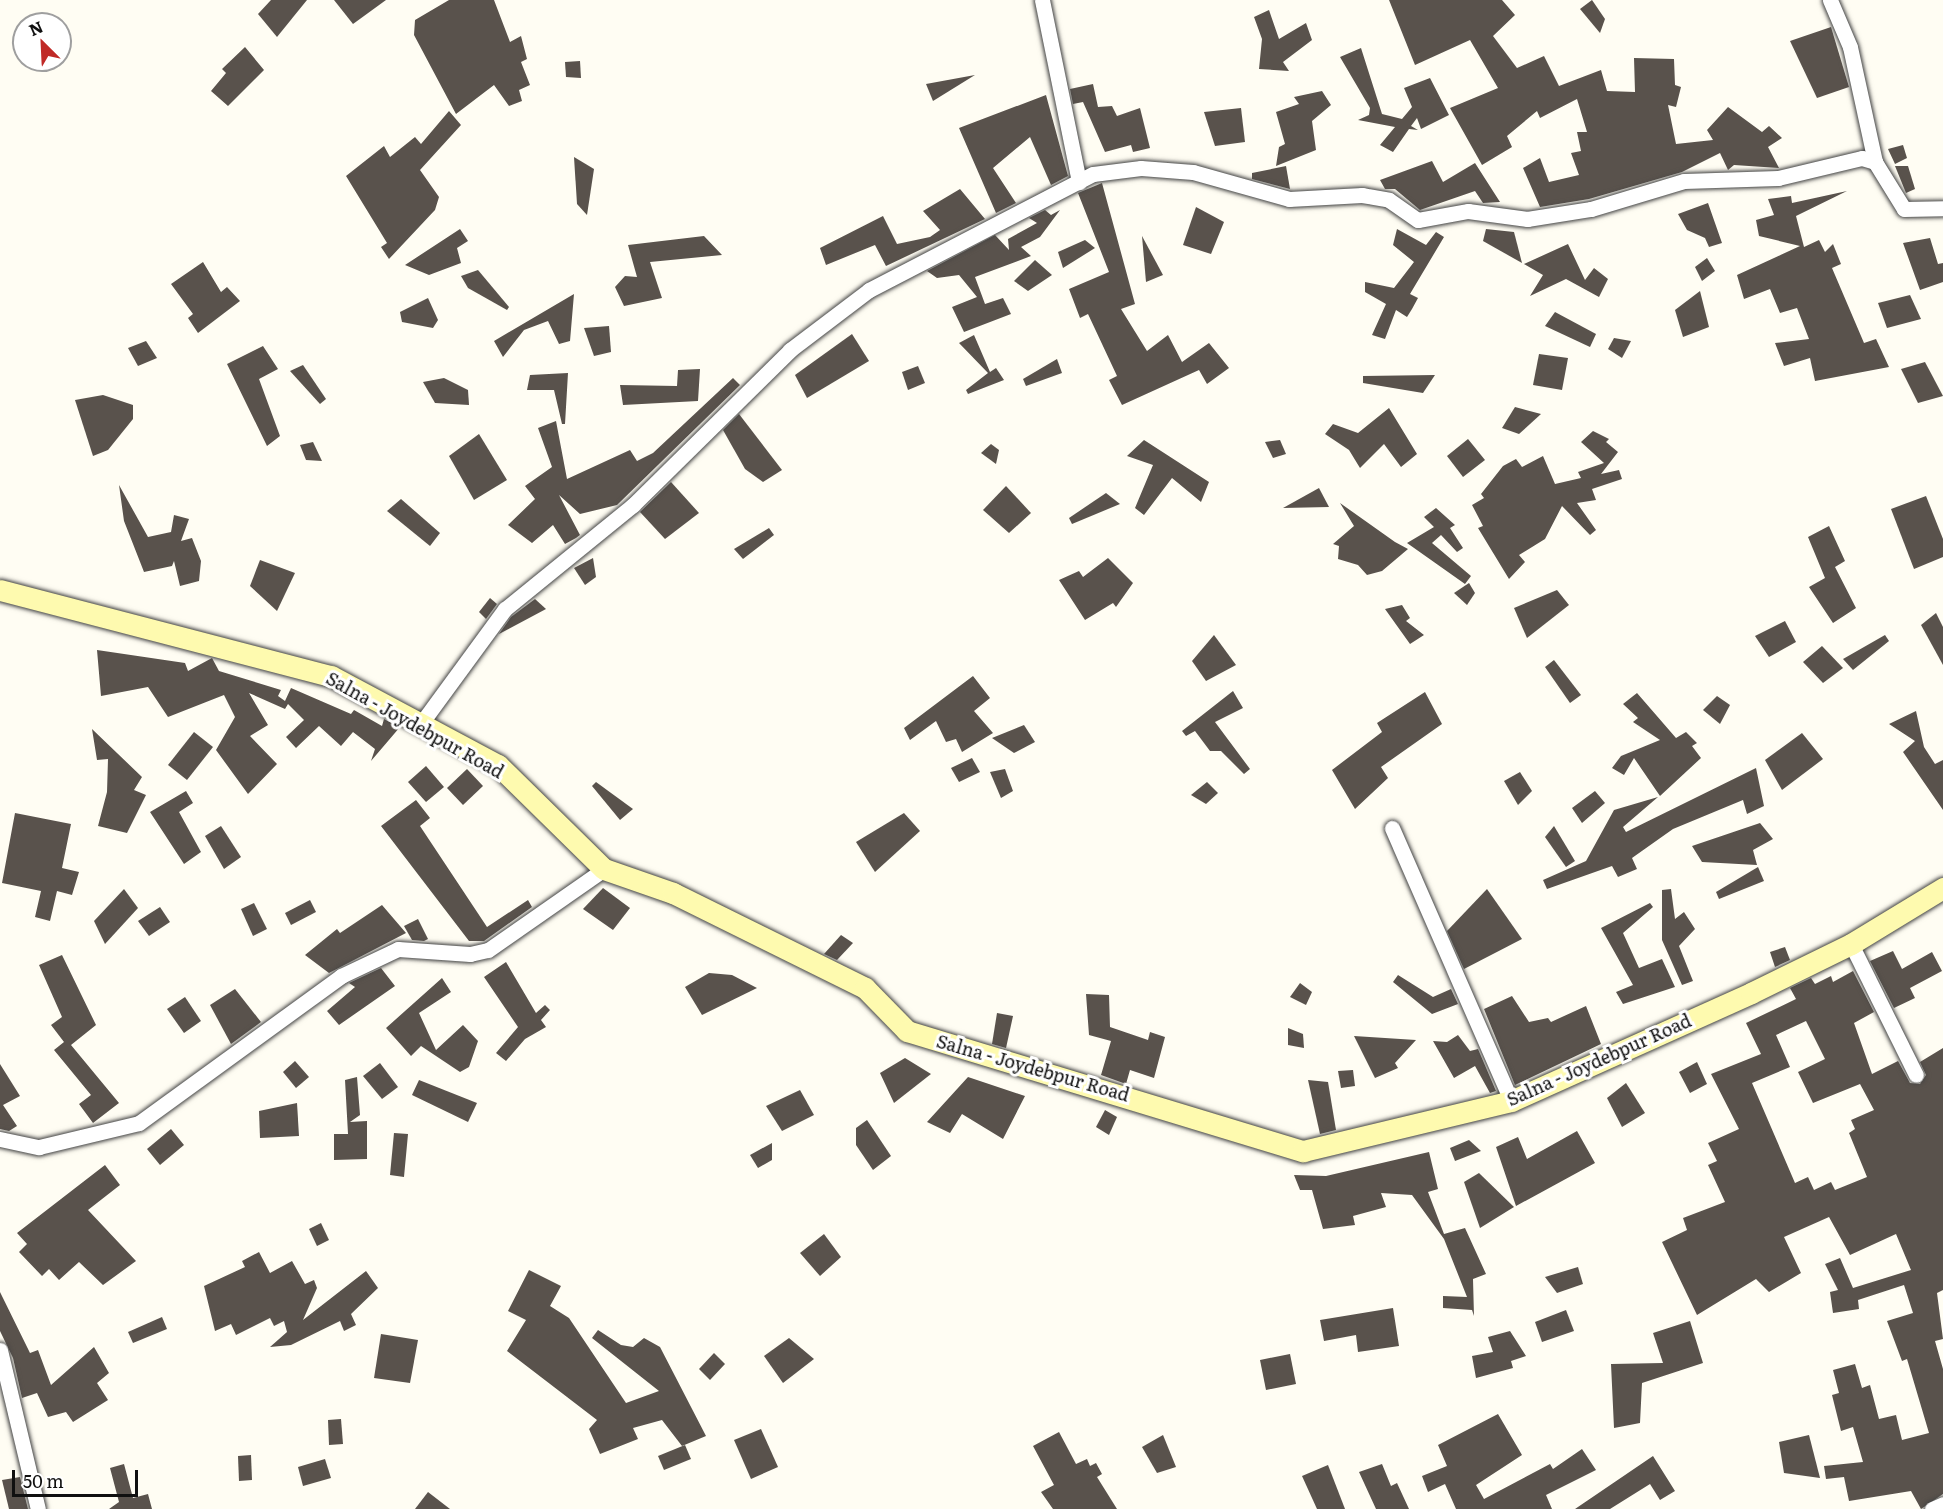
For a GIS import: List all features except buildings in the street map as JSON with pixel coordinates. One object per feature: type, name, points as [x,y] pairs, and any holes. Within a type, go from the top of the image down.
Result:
[{"type":"main road","name":"Salna - Joydebpur Road","points":[[0,590],[331,676],[498,765],[603,869],[673,893],[866,988],[907,1031],[1302,1151],[1511,1101],[1851,944],[1943,888]]},
{"type":"street","points":[[1042,0],[1079,182]]},
{"type":"street","points":[[1830,0],[1850,47],[1875,162],[1904,209],[1943,208]]},
{"type":"street","points":[[420,725],[506,609],[633,506],[790,350],[869,290],[1093,174],[1141,168],[1194,172],[1289,199],[1362,195],[1389,200],[1418,220],[1468,211],[1527,219],[1591,209],[1684,181],[1779,178],[1862,158],[1875,162]]},
{"type":"street","points":[[1392,828],[1511,1101]]},
{"type":"street","points":[[0,1139],[39,1147],[140,1123],[341,976],[398,949],[470,954],[488,950],[603,869]]},
{"type":"street","points":[[1851,944],[1916,1075]]},
{"type":"street","points":[[0,1350],[38,1509]]},
{"type":"street","points":[[1932,1509],[1943,1504]]}]
